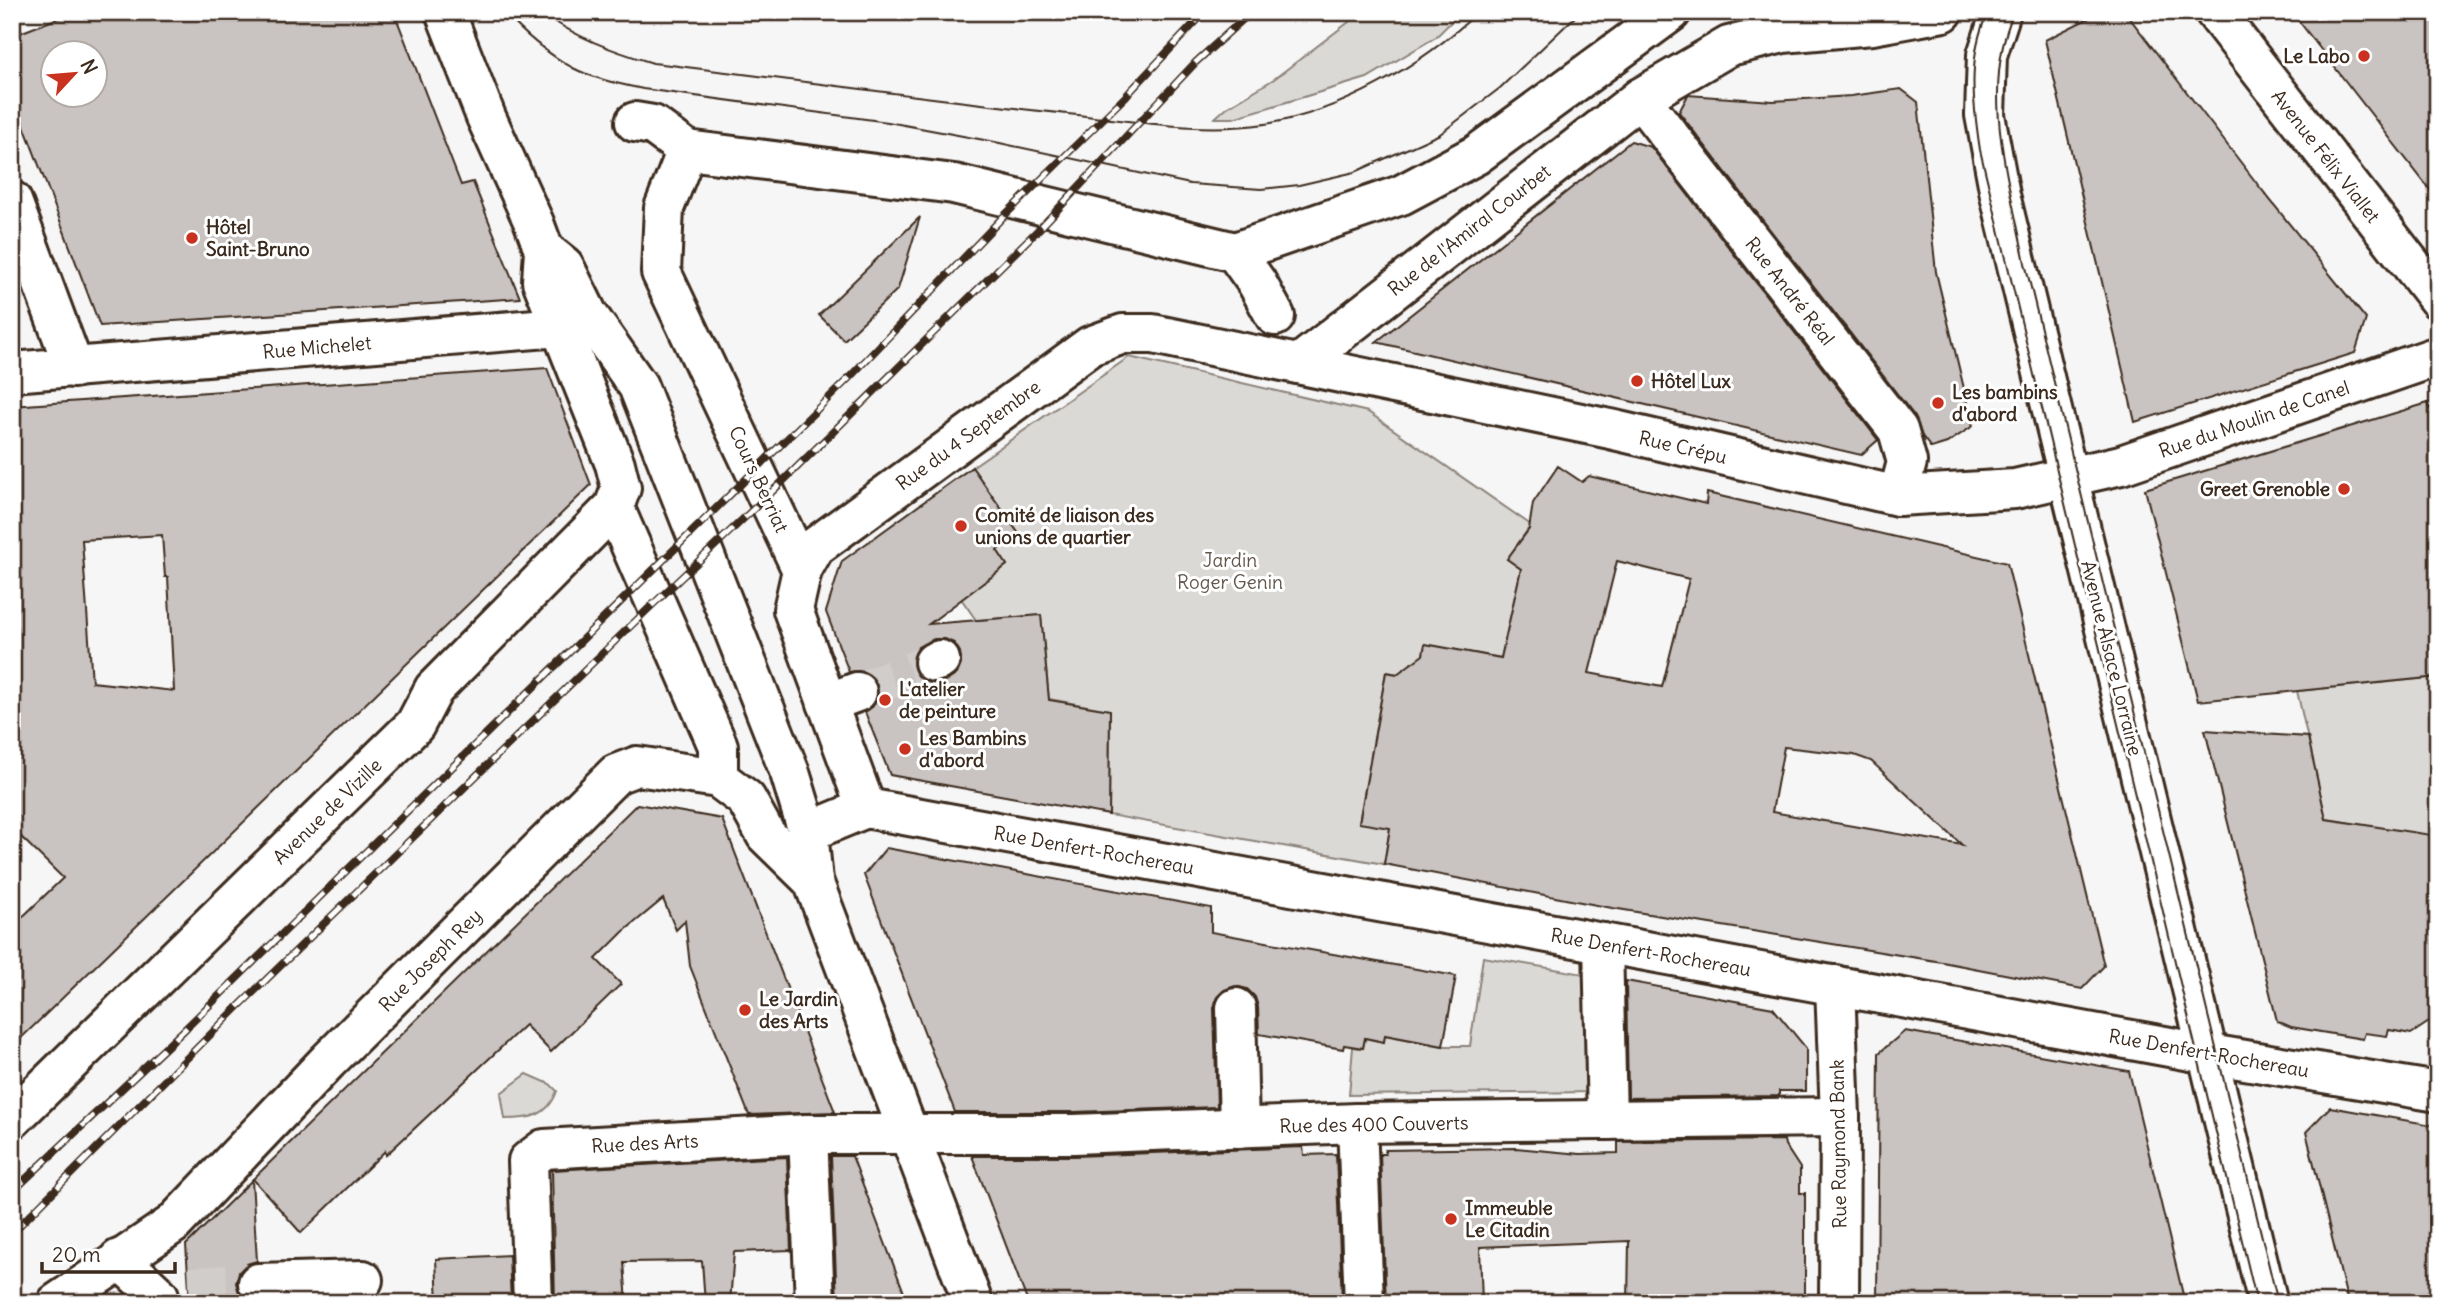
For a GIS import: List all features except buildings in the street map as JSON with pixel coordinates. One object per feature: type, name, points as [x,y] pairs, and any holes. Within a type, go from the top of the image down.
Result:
[{"type":"street","points":[[445,12],[486,117],[544,250],[542,281],[615,464],[617,498],[718,746],[718,778]]},
{"type":"street","points":[[635,122],[653,125],[687,150],[954,184],[1236,251],[1401,195],[1476,155],[1671,12]]},
{"type":"street","name":"Rue de l'Amiral Courbet","points":[[1299,364],[1640,98],[1729,46],[1783,33],[1872,25],[1942,12]]},
{"type":"street","name":"Avenue Alsace Lorraine","points":[[2001,12],[1987,55],[1984,115],[2000,195],[2268,1303]]},
{"type":"street","name":"Avenue Félix Viallet","points":[[2215,12],[2438,299]]},
{"type":"street","name":"Rue André Réal","points":[[1640,98],[1898,430],[1907,462],[1898,496]]},
{"type":"street","name":"Cours Berriat","points":[[687,150],[664,208],[661,272],[802,570]]},
{"type":"street","points":[[12,201],[74,368]]},
{"type":"street","points":[[544,250],[564,265],[588,315],[638,386],[790,773],[808,832],[813,881],[973,1303]]},
{"type":"street","points":[[1236,251],[1275,316]]},
{"type":"street","name":"Rue Michelet","points":[[12,372],[560,327]]},
{"type":"street","name":"Rue du 4 Septembre","points":[[802,570],[815,547],[1090,346],[1123,334],[1153,334],[1299,364]]},
{"type":"street","name":"Rue du Moulin de Canel","points":[[2068,476],[2120,465],[2438,356]]},
{"type":"street","name":"Rue Crépu","points":[[1299,364],[1610,429],[1898,496],[2015,489],[2068,476]]},
{"type":"street","name":"Avenue de Vizille","points":[[12,1119],[415,725],[434,689],[617,498]]},
{"type":"street","points":[[802,570],[793,610],[842,697],[866,808],[808,832]]},
{"type":"street","name":"Rue Joseph Rey","points":[[57,1303],[173,1224],[328,1061],[616,774],[637,766],[718,778],[746,799],[766,835],[813,881]]},
{"type":"street","name":"Rue Denfert-Rochereau","points":[[866,808],[2208,1054],[2438,1092]]},
{"type":"street","points":[[1603,943],[1607,1120]]},
{"type":"street","name":"Rue Raymond Bank","points":[[1835,985],[1840,1117],[1839,1303]]},
{"type":"street","points":[[1236,1008],[1240,1128]]},
{"type":"street","name":"Rue des 400 Couverts","points":[[908,1133],[1074,1134],[1357,1123],[1840,1117]]},
{"type":"street","points":[[1357,1123],[1364,1303]]},
{"type":"street","name":"Rue des Arts","points":[[533,1303],[528,1161],[544,1149],[808,1134],[908,1133]]},
{"type":"street","points":[[808,1134],[815,1303]]},
{"type":"street","points":[[119,1259],[169,1295]]},
{"type":"street","points":[[258,1283],[363,1280]]},
{"type":"green space","points":[[1362,12],[1461,12],[1436,37],[1367,78],[1233,118],[1215,118],[1226,108],[1274,79]]},
{"type":"green space","name":"Jardin Roger Genin","points":[[1129,357],[1368,412],[1531,525],[1507,559],[1521,569],[1501,658],[1425,645],[1421,664],[1411,663],[1406,675],[1386,672],[1359,822],[1390,828],[1384,864],[1109,815],[1110,710],[1049,699],[1041,615],[976,620],[953,587],[984,583],[1007,565],[997,550],[1019,534],[972,467]]},
{"type":"green space","points":[[2438,677],[2438,879],[2380,828],[2326,819],[2297,691]]},
{"type":"green space","points":[[1483,957],[1590,975],[1593,1092],[1349,1095],[1353,1047],[1363,1048],[1365,1038],[1383,1042],[1385,1035],[1443,1046],[1470,1046]]},
{"type":"green space","points":[[527,1074],[550,1084],[557,1091],[553,1100],[537,1115],[505,1119],[501,1093]]},
{"type":"tunnel","points":[[857,692],[934,662]]},
{"type":"tunnel","points":[[189,1286],[258,1283]]},
{"type":"tram line","points":[[504,12],[536,43],[573,68],[616,83],[643,89],[888,122],[1190,184],[1261,189],[1299,185],[1355,172],[1440,134],[1500,88],[1580,12]]},
{"type":"tram line","points":[[541,12],[594,42],[653,63],[1188,127],[1265,124],[1323,109],[1406,68],[1456,32],[1478,12]]},
{"type":"tram line","points":[[1988,12],[1977,46],[1973,80],[1980,150],[2257,1303]]},
{"type":"tram line","points":[[2014,12],[2004,42],[1998,105],[2012,201],[2278,1303]]},
{"type":"railway","points":[[12,1192],[182,1032],[847,380],[1205,12]]},
{"type":"railway","points":[[12,1233],[237,1008],[780,484],[1042,226],[1196,62],[1251,12]]},
{"type":"place","name":"Le Labo","points":[[2364,56]]},
{"type":"place","name":"Hôtel Saint-Bruno","points":[[192,238]]},
{"type":"place","name":"Hôtel Lux","points":[[1637,381]]},
{"type":"place","name":"Les bambins d'abord","points":[[1938,403]]},
{"type":"place","name":"Greet Grenoble","points":[[2344,489]]},
{"type":"place","name":"Comité de liaison des unions de quartier","points":[[961,526]]},
{"type":"place","name":"L'atelier de peinture","points":[[885,700]]},
{"type":"place","name":"Les Bambins d'abord","points":[[905,749]]},
{"type":"place","name":"Le Jardin des Arts","points":[[745,1010]]},
{"type":"place","name":"Immeuble Le Citadin","points":[[1451,1219]]}]
